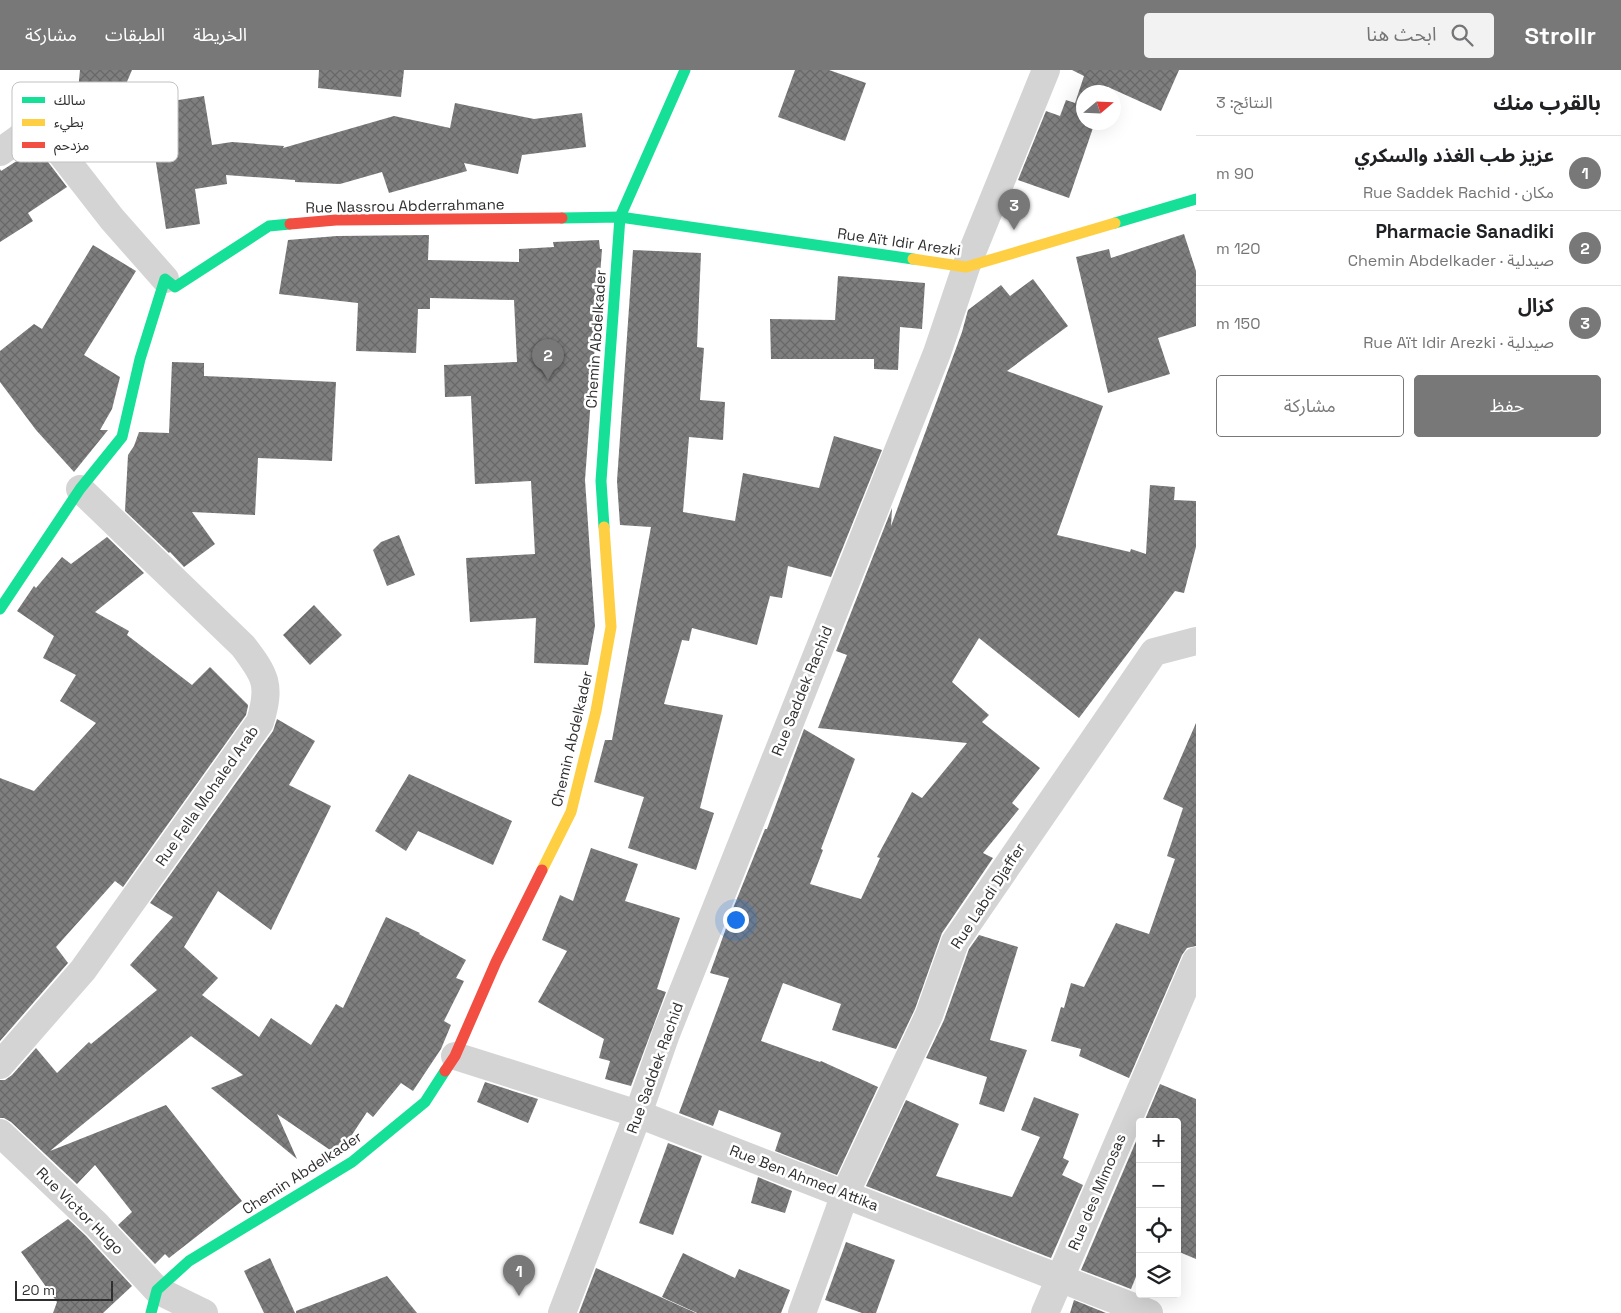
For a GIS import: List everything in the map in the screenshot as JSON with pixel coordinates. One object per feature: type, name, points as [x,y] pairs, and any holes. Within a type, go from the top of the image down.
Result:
[{"type":"street","name":"Chemin Abdelkader","points":[[154,1302],[189,1261],[352,1162],[425,1102],[455,1056],[496,962],[571,812],[596,711],[611,626],[601,481],[620,217],[685,70]]},
{"type":"street","name":"Rue Saddek Rachid","points":[[562,1313],[638,1114],[666,1034],[937,353],[966,267],[1046,70]]},
{"type":"street","points":[[0,152],[12,143]]},
{"type":"street","points":[[0,609],[80,490],[122,437],[140,359],[165,280],[112,219],[68,162]]},
{"type":"street","name":"Rue Aït Idir Arezki","points":[[620,217],[966,267],[1196,199]]},
{"type":"street","name":"Rue Nassrou Abderrahmane","points":[[165,280],[176,286],[270,226],[336,220],[620,217]]},
{"type":"street","name":"Rue Fella Mohaled Arab","points":[[0,1065],[83,970],[260,722],[266,702],[266,683],[257,664],[243,646],[80,490]]},
{"type":"street","points":[[0,585],[25,573]]},
{"type":"street","name":"Rue Labdi Djaffer","points":[[802,1313],[845,1194],[929,1015],[955,942],[1154,652],[1196,641]]},
{"type":"street","name":"Rue des Mimosas","points":[[1045,1313],[1196,961]]},
{"type":"street","name":"Rue Ben Ahmed Attika","points":[[455,1056],[638,1114],[1149,1313]]},
{"type":"street","name":"Rue Victor Hugo","points":[[0,1133],[97,1226],[154,1302],[204,1313]]},
{"type":"building","points":[[80,70],[132,70],[127,82],[79,82]]},
{"type":"building","points":[[319,70],[404,70],[401,97],[318,88]]},
{"type":"building","points":[[795,70],[829,70],[866,83],[845,141],[778,117]]},
{"type":"building","points":[[1072,70],[1179,70],[1161,111],[1121,93],[1121,85],[1081,85],[1084,76]]},
{"type":"building","points":[[204,96],[212,145],[232,142],[284,146],[283,148],[394,116],[450,128],[455,103],[534,119],[582,113],[586,147],[522,155],[518,174],[464,163],[467,171],[389,193],[382,172],[340,184],[295,182],[295,180],[226,175],[227,184],[195,189],[200,224],[166,229],[156,162],[178,162],[178,100]]},
{"type":"building","points":[[1066,100],[1075,103],[1076,100],[1076,130],[1092,130],[1069,198],[1018,180],[1046,111],[1060,116]]},
{"type":"building","points":[[15,162],[48,162],[67,187],[28,213],[33,221],[0,242],[0,169],[1,171]]},
{"type":"building","points":[[1184,234],[1196,271],[1196,326],[1158,338],[1170,374],[1108,393],[1076,257],[1109,249],[1111,258]]},
{"type":"building","points":[[429,235],[428,260],[519,262],[519,249],[554,247],[553,242],[599,240],[600,249],[602,249],[585,480],[595,626],[588,665],[534,663],[536,618],[470,622],[466,558],[535,554],[531,481],[475,484],[471,396],[445,397],[444,365],[517,362],[514,300],[430,298],[430,309],[418,309],[416,353],[356,351],[358,303],[279,294],[288,240],[337,236]]},
{"type":"building","points":[[93,245],[136,271],[84,355],[120,377],[112,409],[100,430],[108,430],[74,472],[36,430],[0,382],[0,351],[34,324],[42,329]]},
{"type":"building","points":[[633,250],[701,253],[697,347],[704,348],[700,400],[725,402],[723,440],[689,437],[683,512],[735,521],[743,473],[819,488],[834,436],[882,450],[831,577],[788,566],[782,598],[770,596],[757,645],[692,628],[689,641],[682,640],[664,704],[723,715],[700,808],[714,813],[696,870],[628,848],[644,797],[594,782],[605,740],[612,740],[651,527],[620,525],[617,481]]},
{"type":"building","points":[[838,276],[925,283],[922,329],[900,327],[898,370],[874,369],[874,359],[771,359],[770,319],[835,320]]},
{"type":"building","points":[[1033,279],[1068,326],[1007,371],[1103,406],[1057,535],[1130,552],[1131,549],[1146,554],[1150,485],[1175,487],[1174,500],[1196,501],[1196,547],[1184,593],[1175,591],[1079,718],[979,638],[952,682],[989,715],[982,722],[1040,768],[1012,803],[1019,809],[983,853],[993,858],[942,933],[915,1009],[896,1049],[832,1030],[841,1004],[783,983],[761,1041],[821,1061],[878,1087],[837,1175],[775,1151],[781,1133],[719,1110],[713,1126],[679,1113],[729,978],[710,973],[734,906],[765,829],[767,829],[804,729],[855,759],[821,849],[823,850],[810,884],[861,899],[880,858],[877,857],[912,792],[922,798],[967,743],[818,728],[847,655],[836,651],[892,508],[891,526],[962,332],[968,310],[1001,285],[1010,296]]},
{"type":"building","points":[[172,362],[204,363],[204,376],[336,382],[332,461],[258,458],[255,515],[192,512],[215,544],[184,567],[125,511],[128,455],[134,446],[139,432],[169,433]]},
{"type":"building","points":[[399,535],[415,575],[387,586],[373,550],[381,542]]},
{"type":"building","points":[[107,537],[144,573],[95,612],[129,631],[127,635],[192,685],[210,667],[248,706],[246,715],[123,887],[115,881],[56,947],[68,963],[0,1041],[0,778],[34,791],[96,723],[60,701],[76,675],[43,658],[54,636],[17,611],[34,586],[36,588],[62,557],[71,564]]},
{"type":"building","points":[[314,605],[342,635],[310,665],[283,635]]},
{"type":"building","points":[[277,719],[315,741],[289,785],[331,806],[271,930],[218,891],[184,947],[218,978],[202,995],[259,1037],[271,1018],[311,1045],[336,1004],[343,1008],[386,917],[420,933],[466,960],[456,978],[464,981],[444,1021],[451,1025],[441,1049],[413,1091],[401,1083],[373,1117],[367,1112],[342,1150],[336,1154],[277,1114],[297,1159],[211,1088],[243,1075],[191,1036],[50,1151],[166,1105],[242,1201],[169,1258],[165,1254],[155,1264],[118,1225],[132,1212],[95,1165],[77,1184],[11,1122],[0,1118],[0,1080],[5,1080],[12,1075],[36,1048],[57,1073],[89,1042],[91,1044],[157,990],[130,965],[173,917],[150,903],[273,731]]},
{"type":"building","points":[[1196,723],[1196,946],[1187,948],[1182,955],[1129,1078],[1079,1056],[1081,1049],[1051,1041],[1061,1007],[1064,1008],[1071,983],[1084,987],[1116,923],[1149,934],[1175,859],[1167,856],[1183,808],[1163,799]]},
{"type":"building","points":[[409,774],[512,821],[493,865],[418,831],[406,851],[375,831]]},
{"type":"building","points":[[591,848],[638,864],[625,901],[680,918],[657,989],[666,992],[631,1086],[605,1079],[610,1061],[599,1058],[604,1039],[538,1002],[567,951],[542,940],[560,895],[573,901]]},
{"type":"building","points":[[979,935],[1018,947],[990,1040],[1027,1050],[1004,1112],[979,1104],[987,1077],[926,1058],[944,1020],[969,949]]},
{"type":"building","points":[[485,1082],[538,1099],[528,1123],[477,1102]]},
{"type":"building","points":[[1160,1084],[1196,1099],[1196,1259],[1181,1253],[1181,1118],[1146,1118]]},
{"type":"building","points":[[1034,1097],[1079,1114],[1063,1158],[1069,1161],[1062,1175],[1083,1185],[1051,1258],[866,1186],[906,1100],[959,1124],[936,1176],[1012,1197],[1040,1137],[1021,1130]]},
{"type":"building","points":[[1136,1141],[1136,1277],[1131,1289],[1081,1270]]},
{"type":"building","points":[[668,1143],[702,1156],[673,1235],[639,1223]]},
{"type":"building","points":[[758,1177],[792,1191],[785,1213],[751,1203]]},
{"type":"building","points":[[68,1219],[132,1286],[103,1313],[53,1313],[57,1302],[21,1252]]},
{"type":"building","points":[[846,1242],[895,1260],[876,1313],[862,1313],[825,1300]]},
{"type":"building","points":[[683,1253],[735,1278],[739,1269],[790,1290],[781,1313],[697,1313],[662,1297]]},
{"type":"building","points":[[270,1258],[295,1313],[264,1313],[244,1271]]},
{"type":"building","points":[[596,1268],[696,1313],[579,1313]]},
{"type":"building","points":[[387,1276],[417,1313],[296,1313],[296,1311]]},
{"type":"building","points":[[1074,1300],[1106,1313],[1070,1313]]},
{"type":"traffic: fast","points":[[604,527],[601,481],[620,217],[685,70]]},
{"type":"traffic: fast","points":[[1115,223],[1196,199]]},
{"type":"traffic: fast","points":[[562,218],[620,217],[913,259]]},
{"type":"traffic: fast","points":[[0,609],[80,489],[122,437],[140,359],[165,279],[175,287],[269,226],[290,224]]},
{"type":"traffic: fast","points":[[151,1313],[157,1290],[189,1261],[352,1162],[425,1102],[445,1071]]},
{"type":"traffic: slow","points":[[913,259],[966,267],[1115,223]]},
{"type":"traffic: slow","points":[[542,870],[571,812],[596,711],[611,627],[604,527]]},
{"type":"traffic: jam","points":[[290,224],[336,220],[562,218]]},
{"type":"traffic: jam","points":[[445,1071],[455,1056],[496,962],[542,870]]},
{"type":"place","name":"كزال","points":[[1014,230]]},
{"type":"place","name":"Pharmacie Sanadiki","points":[[548,380]]},
{"type":"place","name":"عزيز طب الغذد والسكري","points":[[519,1296]]}]
